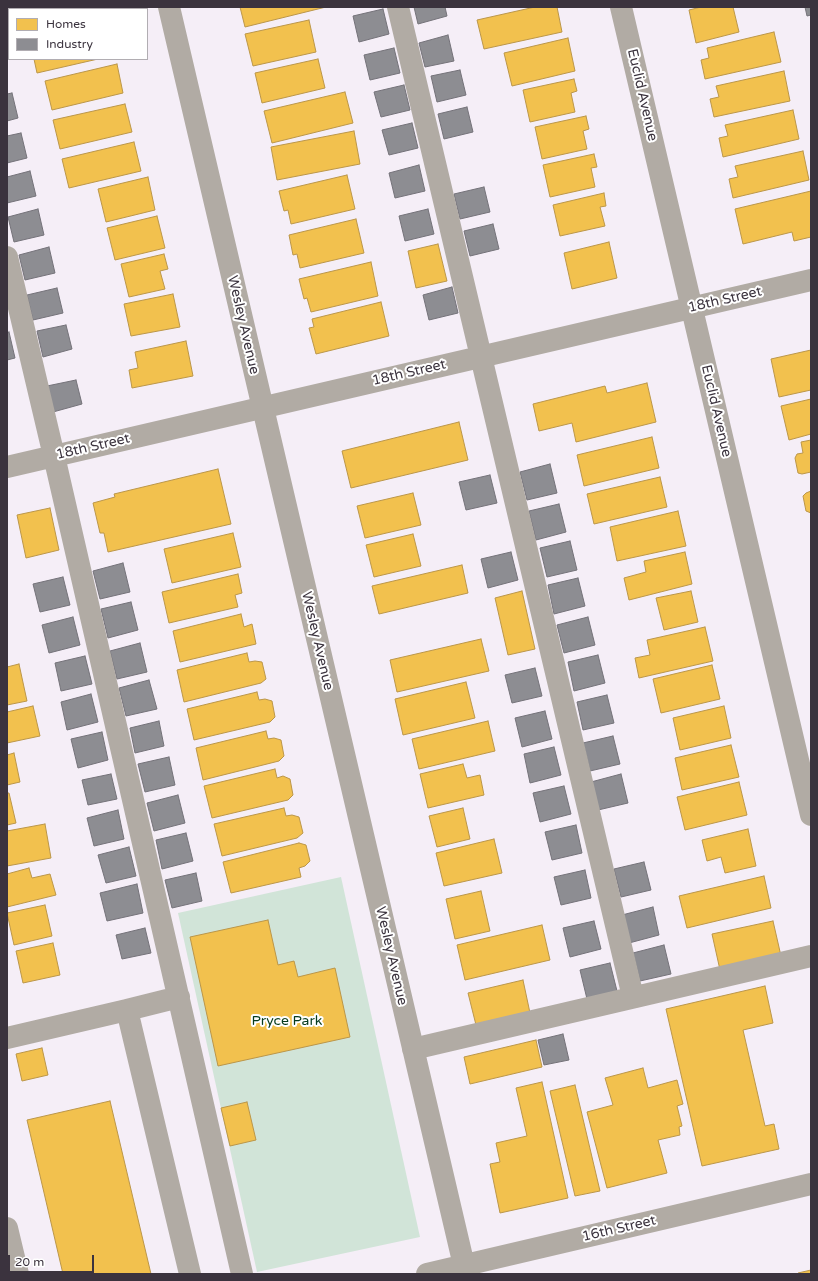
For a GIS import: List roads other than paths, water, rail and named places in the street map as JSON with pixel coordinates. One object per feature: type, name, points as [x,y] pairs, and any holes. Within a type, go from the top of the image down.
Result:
[{"type":"street","name":"Wesley Avenue","points":[[169,7],[465,1270]]},
{"type":"street","points":[[398,7],[633,997]]},
{"type":"street","name":"Euclid Avenue","points":[[621,7],[811,815]]},
{"type":"street","points":[[7,257],[242,1274]]},
{"type":"street","name":"18th Street","points":[[7,467],[811,280]]},
{"type":"street","points":[[413,1049],[811,956]]},
{"type":"street","points":[[7,1038],[179,997]]},
{"type":"street","points":[[127,1010],[190,1274]]},
{"type":"street","name":"16th Street","points":[[427,1274],[465,1270],[811,1184]]},
{"type":"street","points":[[7,1228],[18,1274]]},
{"type":"park label","name":"Pryce Park","points":[[287,1021]]}]
